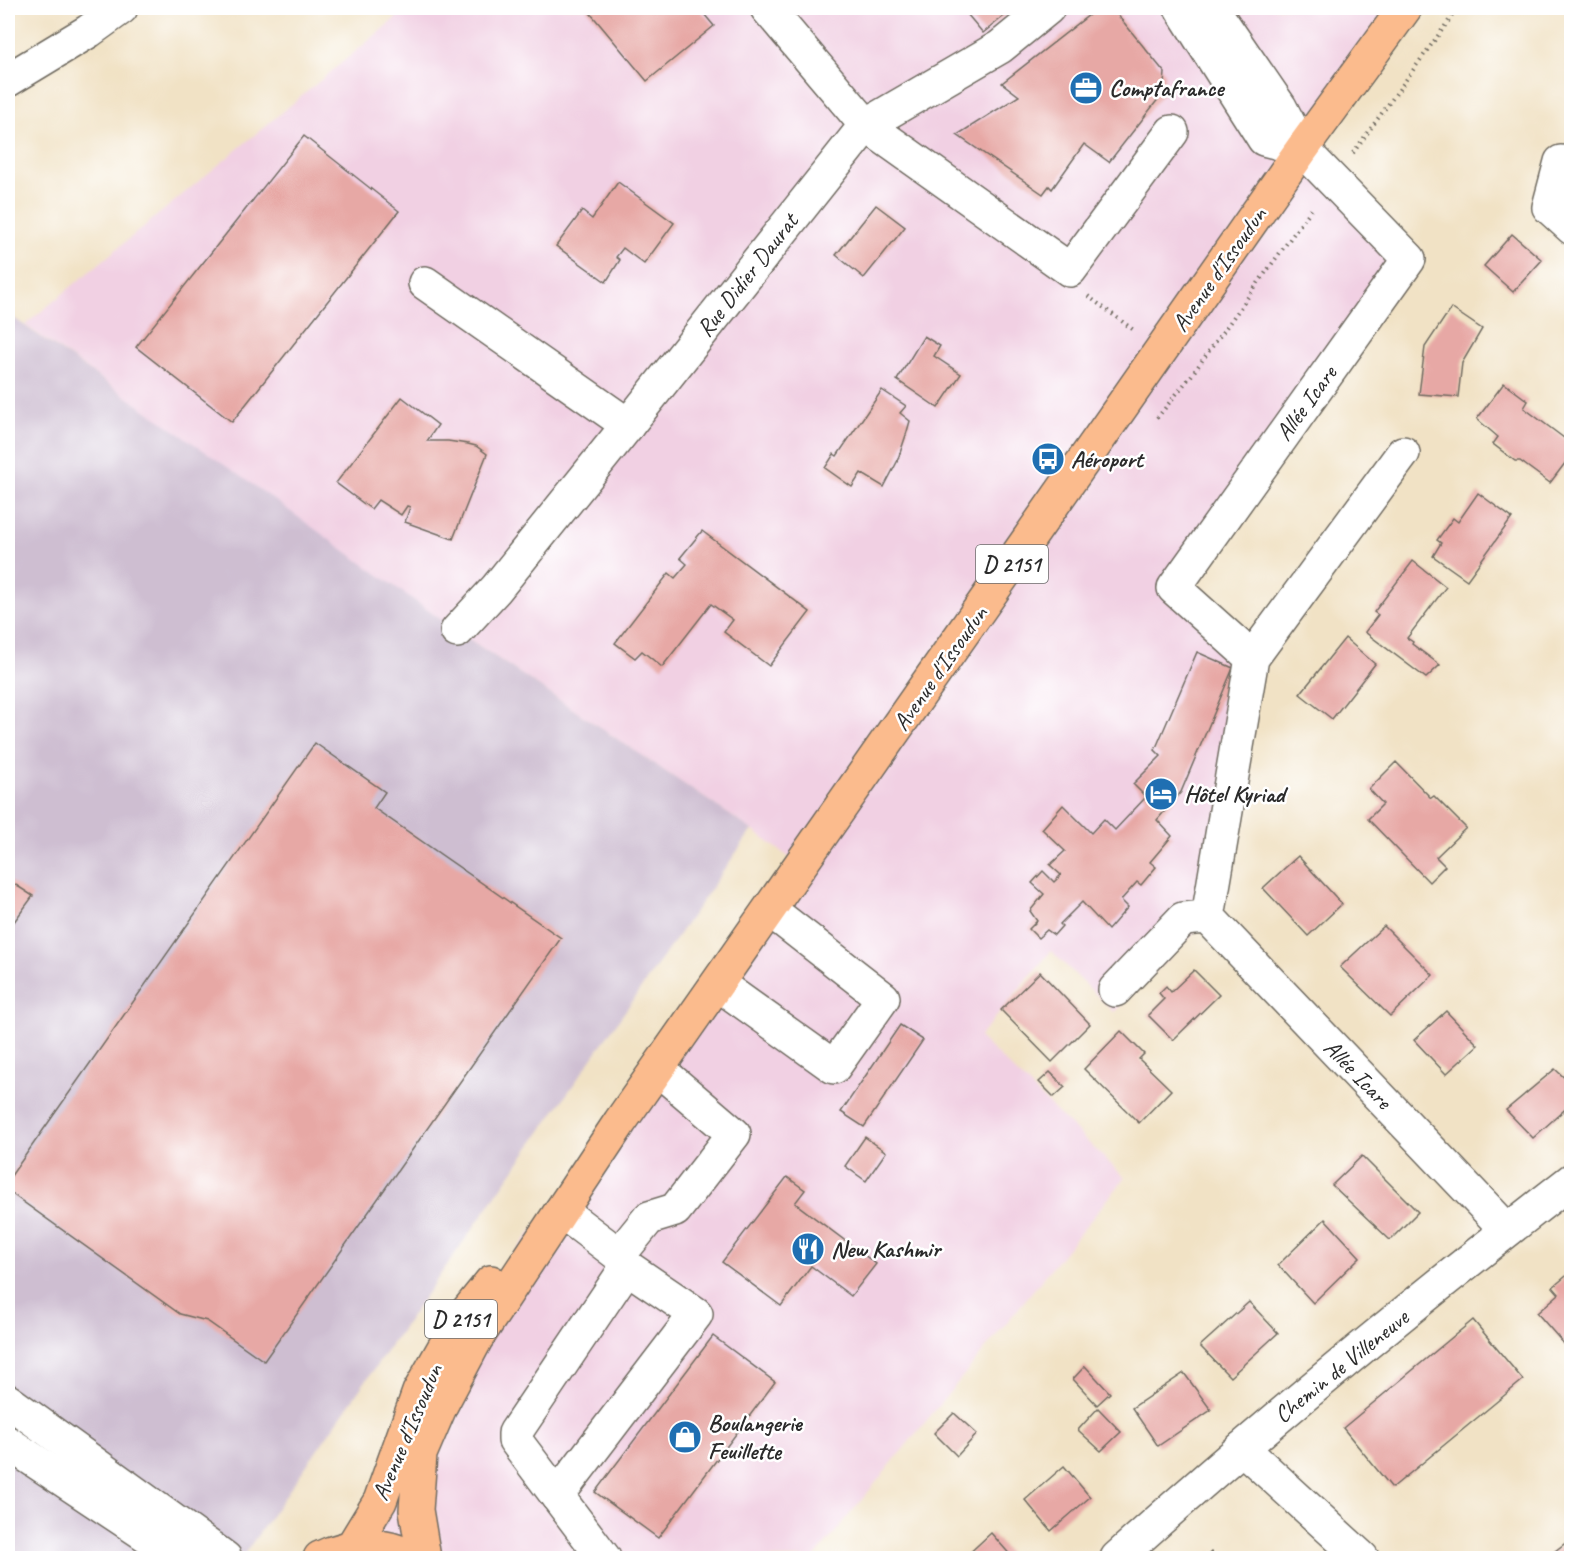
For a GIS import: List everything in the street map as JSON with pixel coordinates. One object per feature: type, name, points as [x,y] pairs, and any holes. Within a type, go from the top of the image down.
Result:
[{"type":"main road","name":"Avenue d'Issoudun","points":[[424,1558],[416,1510],[420,1454],[441,1405],[476,1339],[620,1122],[1302,149],[1405,8]]},
{"type":"main road","name":"Avenue d'Issoudun","points":[[352,1547],[380,1501],[419,1392],[458,1323],[620,1122]]},
{"type":"main road","points":[[320,1558],[352,1547],[377,1546],[402,1552],[413,1558]]},
{"type":"street","points":[[8,80],[89,31],[121,8]]},
{"type":"street","points":[[767,8],[866,125],[1070,270],[1172,132]]},
{"type":"street","name":"Rue Didier Daurat","points":[[457,631],[496,589],[866,125],[1000,47],[1048,8]]},
{"type":"street","points":[[1181,8],[1264,139],[1302,149]]},
{"type":"street","points":[[1212,8],[1280,107],[1302,149]]},
{"type":"street","name":"Allée Icare","points":[[1252,658],[1174,588],[1409,259],[1302,149]]},
{"type":"street","points":[[1572,166],[1561,162],[1548,207],[1572,228]]},
{"type":"street","points":[[425,283],[628,425]]},
{"type":"street","points":[[1115,990],[1183,919],[1208,917],[1252,658],[1403,453]]},
{"type":"street","points":[[718,984],[834,1067],[883,998],[770,910]]},
{"type":"street","name":"Allée Icare","points":[[1208,917],[1507,1230]]},
{"type":"street","points":[[604,1558],[515,1440],[515,1433],[649,1218],[675,1210],[734,1134],[658,1069]]},
{"type":"street","name":"Chemin de Villeneuve","points":[[1117,1558],[1242,1448],[1507,1230],[1572,1180]]},
{"type":"street","points":[[557,1496],[696,1314],[623,1261],[561,1211]]},
{"type":"street","points":[[8,1401],[225,1558]]},
{"type":"street","points":[[8,1443],[181,1558]]},
{"type":"street","points":[[1242,1448],[1362,1558]]},
{"type":"path","points":[[1151,426],[1191,376],[1458,8]]},
{"type":"path","points":[[1070,270],[1082,293],[1162,351]]},
{"type":"shaded area","points":[[408,8],[1405,8],[1302,149],[1409,259],[1175,587],[1252,658],[1222,906],[1114,1012],[1051,951],[979,1037],[1125,1178],[814,1558],[320,1558],[352,1547],[458,1323],[620,1122],[801,866],[752,830],[457,631],[25,325]]},
{"type":"shaded area","points":[[8,314],[457,631],[752,830],[243,1556],[219,1540],[205,1558],[8,1558]]},
{"type":"building","points":[[586,8],[699,8],[714,26],[647,81]]},
{"type":"building","points":[[962,8],[1014,8],[983,33]]},
{"type":"building","name":"Comptafrance","points":[[1098,8],[1112,8],[1165,73],[1163,93],[1109,162],[1084,144],[1052,189],[1049,186],[1043,194],[957,135],[1019,96],[1002,83]]},
{"type":"building","points":[[304,136],[399,211],[232,422],[136,347]]},
{"type":"building","points":[[618,182],[674,223],[644,264],[623,248],[616,257],[620,260],[606,282],[556,246],[582,211],[592,219]]},
{"type":"building","points":[[876,205],[905,227],[864,278],[836,255]]},
{"type":"building","points":[[1512,234],[1542,260],[1513,292],[1484,266]]},
{"type":"building","points":[[1451,308],[1482,329],[1462,363],[1458,397],[1419,394],[1425,347]]},
{"type":"building","points":[[924,336],[940,346],[934,356],[961,374],[938,408],[897,380]]},
{"type":"building","points":[[1504,383],[1528,401],[1524,408],[1572,444],[1572,454],[1550,483],[1493,444],[1498,437],[1477,419]]},
{"type":"building","points":[[882,390],[906,406],[900,413],[910,421],[906,435],[897,462],[884,487],[861,473],[852,487],[825,468],[834,454],[837,456]]},
{"type":"building","points":[[402,397],[438,425],[427,441],[468,444],[476,446],[487,454],[453,539],[405,522],[410,507],[407,506],[401,515],[378,500],[371,509],[336,483]]},
{"type":"building","points":[[1478,493],[1512,518],[1467,580],[1433,556],[1441,543],[1437,540],[1453,518],[1458,522]]},
{"type":"building","points":[[702,531],[810,612],[769,666],[724,632],[733,620],[711,604],[662,667],[642,651],[635,658],[615,643],[669,573],[675,578],[687,564],[680,558]]},
{"type":"building","points":[[1413,561],[1446,587],[1407,638],[1440,665],[1426,678],[1365,632],[1378,615],[1374,612]]},
{"type":"building","points":[[1345,638],[1375,664],[1332,719],[1300,694]]},
{"type":"building","name":"Hôtel Kyriad","points":[[1197,652],[1233,668],[1181,792],[1157,820],[1172,836],[1150,862],[1156,867],[1141,885],[1137,882],[1121,900],[1128,907],[1108,930],[1082,902],[1060,924],[1062,926],[1054,935],[1047,930],[1038,938],[1029,929],[1037,921],[1030,911],[1044,894],[1032,883],[1043,871],[1054,882],[1061,875],[1050,865],[1065,851],[1042,829],[1063,805],[1091,833],[1104,819],[1115,830],[1146,797],[1133,784],[1161,756],[1155,750]]},
{"type":"building","points":[[315,743],[385,792],[374,808],[561,938],[264,1361],[207,1321],[180,1314],[8,1191],[8,1180]]},
{"type":"building","points":[[1396,762],[1431,798],[1434,796],[1466,828],[1436,857],[1445,866],[1429,882],[1368,819],[1383,804],[1369,789]]},
{"type":"building","points":[[1298,856],[1342,904],[1308,936],[1263,888]]},
{"type":"building","points":[[8,880],[33,896],[8,930]]},
{"type":"building","points":[[1384,926],[1433,975],[1390,1016],[1340,967]]},
{"type":"building","points":[[1194,970],[1219,995],[1173,1040],[1148,1015],[1164,999],[1159,993],[1166,986],[1171,992]]},
{"type":"building","points":[[1040,972],[1090,1024],[1052,1062],[1001,1010]]},
{"type":"building","points":[[1446,1011],[1478,1045],[1446,1074],[1414,1040]]},
{"type":"building","points":[[900,1025],[923,1040],[864,1127],[841,1112]]},
{"type":"building","points":[[1121,1031],[1144,1054],[1139,1059],[1171,1090],[1139,1123],[1084,1069]]},
{"type":"building","points":[[1555,1069],[1572,1085],[1572,1103],[1533,1138],[1506,1110]]},
{"type":"building","points":[[1050,1072],[1065,1087],[1054,1097],[1039,1082]]},
{"type":"building","points":[[865,1137],[886,1152],[866,1181],[845,1166]]},
{"type":"building","points":[[1362,1156],[1418,1212],[1390,1240],[1332,1185]]},
{"type":"building","name":"New Kashmir","points":[[787,1177],[805,1190],[795,1203],[876,1264],[851,1296],[811,1266],[781,1306],[722,1262]]},
{"type":"building","points":[[1325,1219],[1360,1257],[1313,1303],[1278,1265]]},
{"type":"building","points":[[1572,1271],[1572,1339],[1565,1345],[1537,1313],[1559,1294],[1553,1287]]},
{"type":"building","points":[[1249,1302],[1278,1333],[1230,1377],[1200,1346]]},
{"type":"building","points":[[1473,1320],[1523,1380],[1392,1488],[1343,1428]]},
{"type":"building","name":"Boulangerie Feuillette","points":[[713,1336],[775,1382],[658,1538],[595,1492]]},
{"type":"building","points":[[1085,1366],[1110,1393],[1097,1405],[1073,1379]]},
{"type":"building","points":[[1184,1373],[1211,1410],[1158,1446],[1132,1408]]},
{"type":"building","points":[[1098,1408],[1121,1432],[1101,1451],[1078,1430]]},
{"type":"building","points":[[954,1413],[977,1434],[957,1456],[934,1433]]},
{"type":"building","points":[[1064,1466],[1090,1497],[1051,1531],[1025,1500]]},
{"type":"building","points":[[991,1533],[1013,1558],[964,1558]]},
{"type":"building","points":[[1572,1538],[1572,1558],[1546,1558]]},
{"type":"building","points":[[1211,1552],[1218,1558],[1205,1558]]},
{"type":"place","name":"Comptafrance","points":[[1086,88]]},
{"type":"place","name":"Aéroport","points":[[1048,459]]},
{"type":"place","name":"Hôtel Kyriad","points":[[1161,794]]},
{"type":"place","name":"New Kashmir","points":[[808,1249]]},
{"type":"place","name":"Boulangerie Feuillette","points":[[685,1437]]}]
